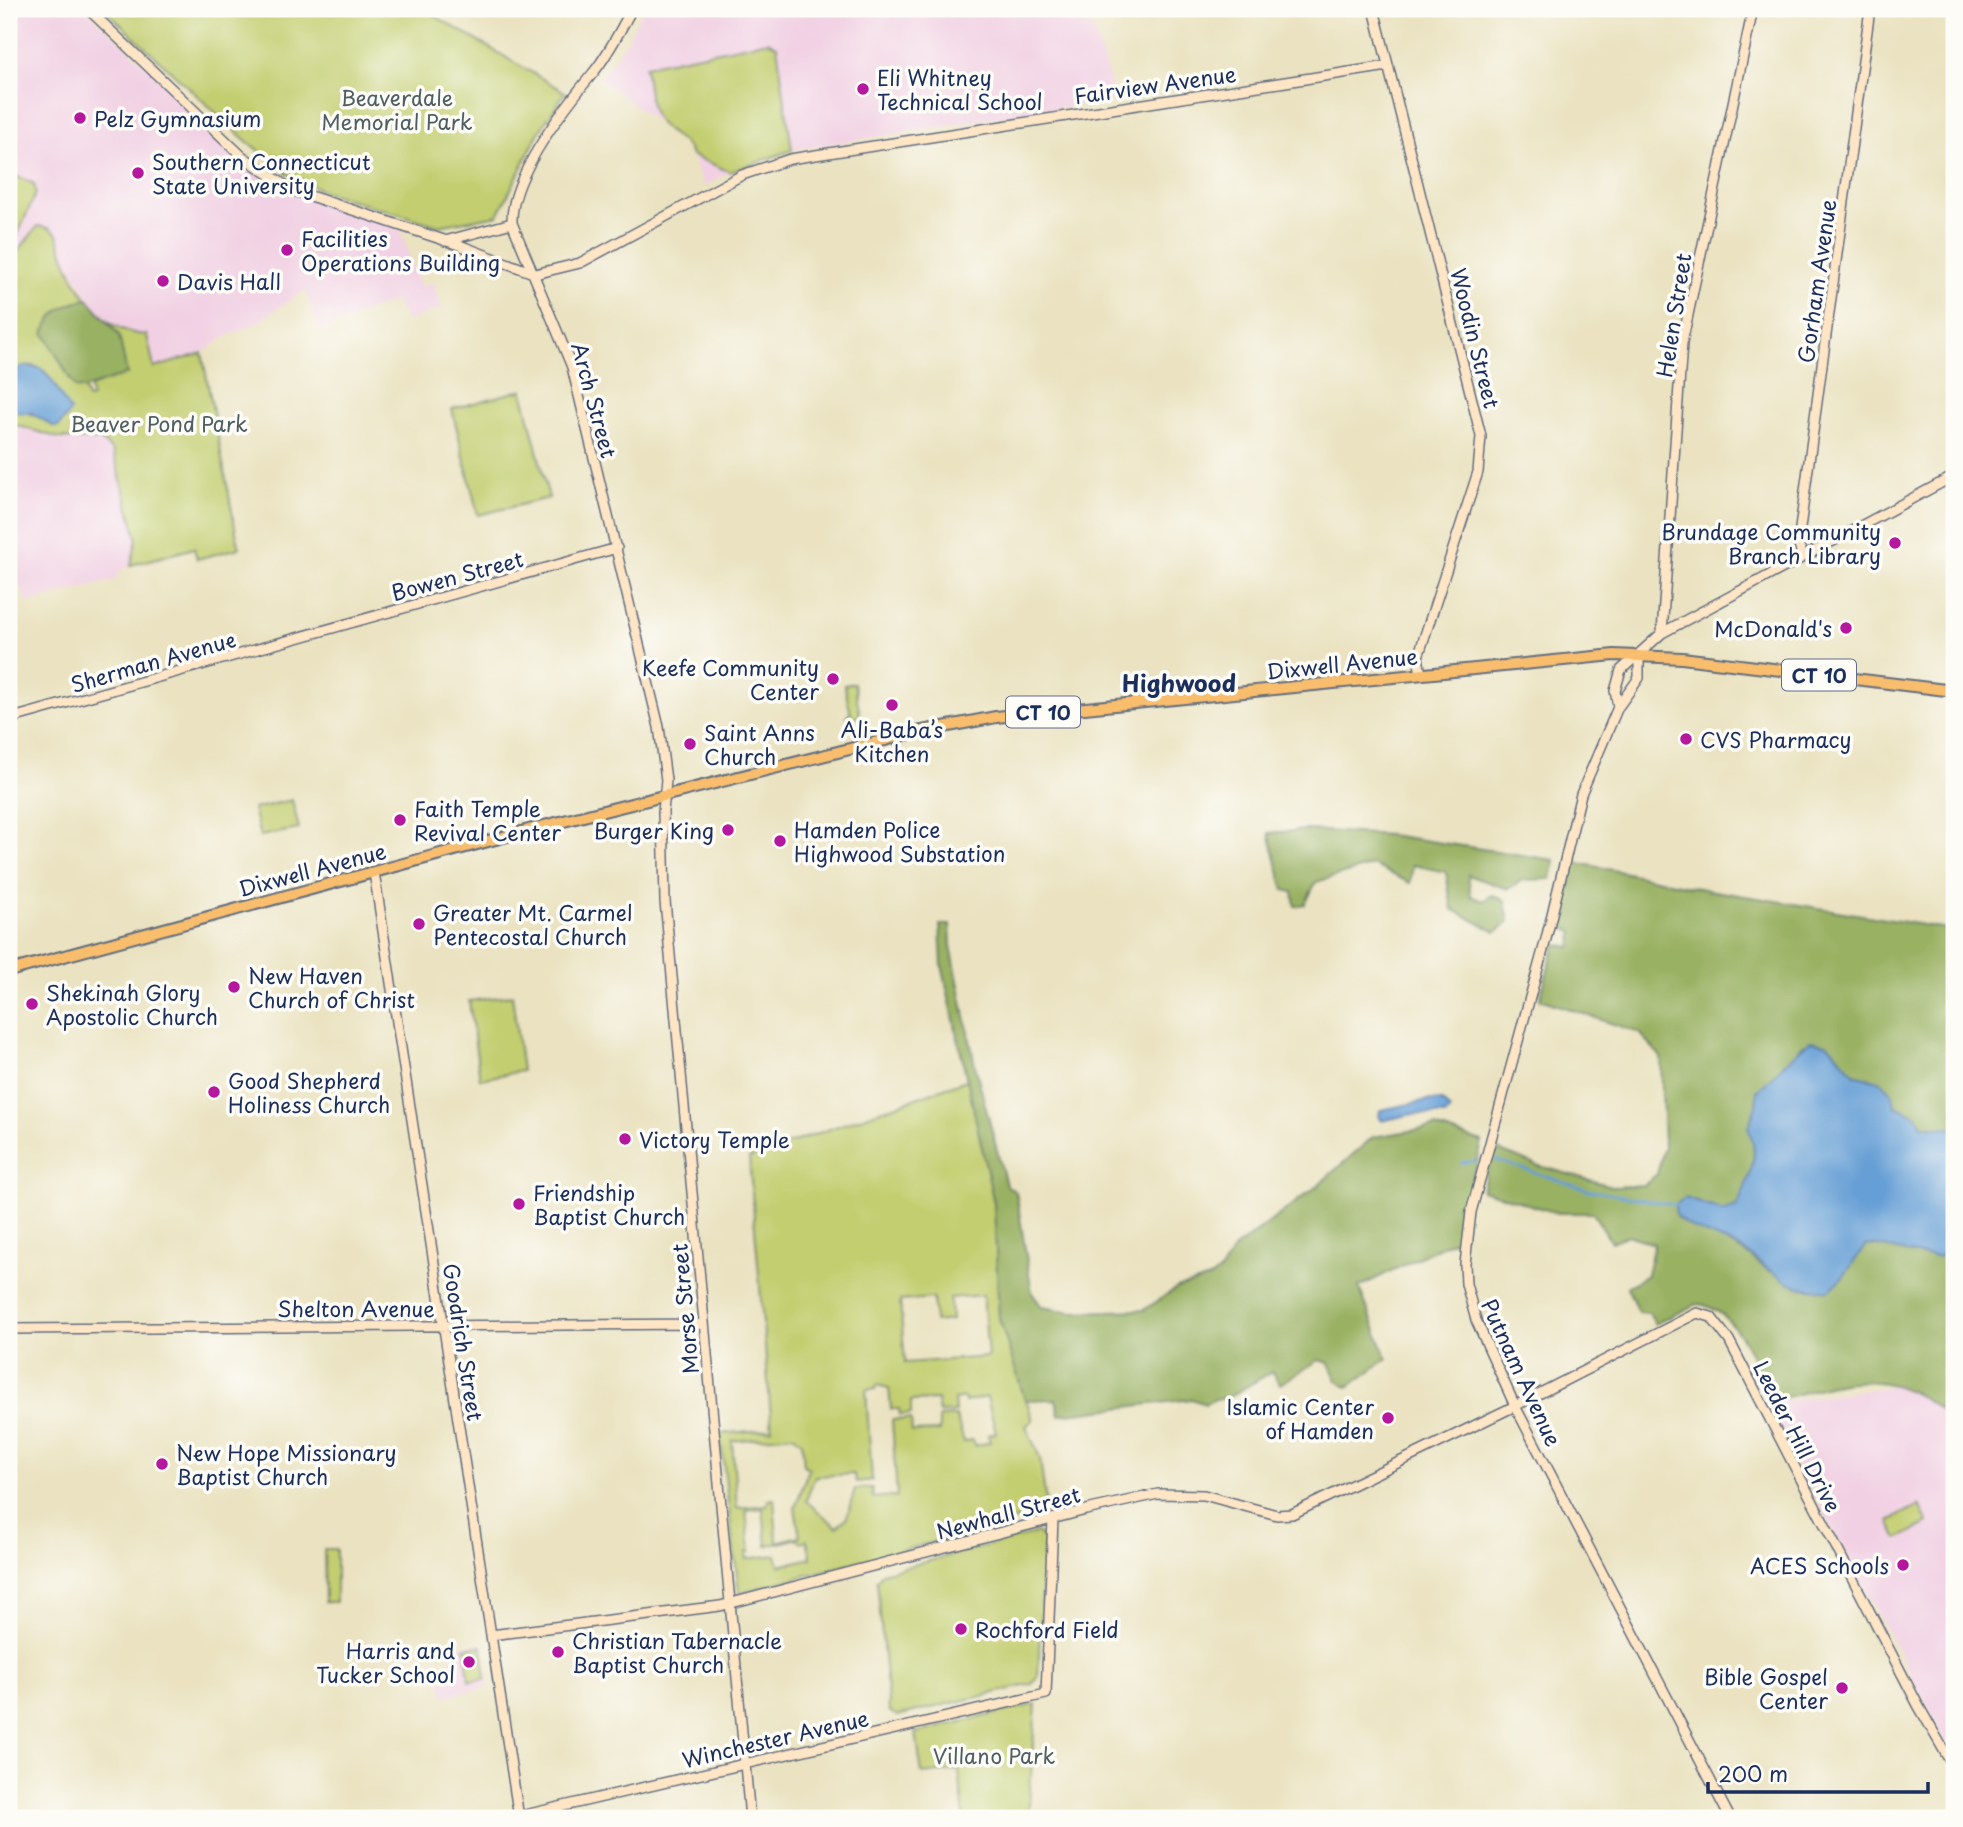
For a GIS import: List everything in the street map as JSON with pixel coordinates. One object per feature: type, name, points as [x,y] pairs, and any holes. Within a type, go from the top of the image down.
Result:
[{"type":"main road","points":[[88,9],[242,156],[292,190],[534,274]]},
{"type":"main road","points":[[445,241],[512,223],[511,210],[518,191],[546,135],[561,110],[610,48],[632,9]]},
{"type":"main road","name":"Woodin Street","points":[[1374,9],[1481,436],[1478,472],[1418,657],[1421,674]]},
{"type":"main road","name":"Helen Street","points":[[1662,633],[1682,343],[1753,9]]},
{"type":"main road","name":"Gorham Avenue","points":[[1803,557],[1798,543],[1870,9]]},
{"type":"main road","name":"Fairview Avenue","points":[[534,274],[580,263],[742,175],[790,159],[1388,66]]},
{"type":"main road","name":"Arch Street","points":[[512,223],[572,367],[656,710],[666,780],[665,796]]},
{"type":"main road","points":[[1639,655],[1662,633],[1954,476]]},
{"type":"main road","name":"Bowen Street","points":[[306,636],[617,548]]},
{"type":"main road","name":"Sherman Avenue","points":[[9,719],[306,636]]},
{"type":"main road","name":"Dixwell Avenue","points":[[9,971],[665,796],[976,720],[1590,656],[1639,655],[1954,691]]},
{"type":"main road","name":"Putnam Avenue","points":[[1618,707],[1615,691],[1617,677],[1626,664],[1639,655]]},
{"type":"main road","name":"Putnam Avenue","points":[[1639,655],[1639,678],[1618,707],[1581,794],[1546,939],[1471,1212],[1465,1244],[1470,1303],[1515,1406],[1730,1818]]},
{"type":"main road","name":"Morse Street","points":[[665,796],[666,890],[703,1324],[750,1818]]},
{"type":"main road","name":"Goodrich Street","points":[[374,872],[517,1818]]},
{"type":"main road","name":"Leeder Hill Drive","points":[[1515,1406],[1690,1315],[1697,1313],[1712,1317],[1729,1340],[1917,1705],[1954,1768]]},
{"type":"main road","name":"Shelton Avenue","points":[[9,1328],[703,1324]]},
{"type":"main road","name":"Newhall Street","points":[[491,1635],[730,1604],[1053,1519],[1166,1493],[1203,1495],[1278,1515],[1292,1514],[1515,1406]]},
{"type":"main road","name":"Winchester Avenue","points":[[517,1818],[1046,1693],[1053,1519]]},
{"type":"shaded area","name":"Southern Connecticut State University","points":[[9,9],[86,9],[242,156],[292,190],[399,227],[420,286],[433,283],[442,308],[406,321],[395,300],[320,331],[305,290],[253,325],[225,337],[202,353],[154,368],[137,335],[114,328],[94,308],[61,250],[57,234],[38,226],[9,262]]},
{"type":"shaded area","name":"Eli Whitney Technical School","points":[[643,9],[1086,9],[1116,99],[792,150],[730,172],[704,186],[688,146],[599,78],[625,44]]},
{"type":"shaded area","points":[[9,423],[59,438],[100,439],[113,451],[137,538],[131,565],[118,573],[116,580],[26,602],[22,588],[9,591]]},
{"type":"shaded area","name":"ACES Schools","points":[[1943,1379],[1954,1403],[1953,1754],[1765,1404]]},
{"type":"shaded area","name":"Harris and Tucker School","points":[[483,1643],[488,1687],[444,1696],[441,1680],[454,1676],[450,1647]]},
{"type":"green space","name":"Beaverdale Memorial Park","points":[[104,9],[423,9],[565,92],[538,134],[498,215],[439,226],[325,192],[286,173],[243,138]]},
{"type":"green space","points":[[768,41],[777,46],[792,150],[730,172],[691,155],[686,145],[656,118],[645,66]]},
{"type":"green space","points":[[9,173],[34,184],[36,193],[9,254]]},
{"type":"green space","name":"Beaver Pond Park","points":[[38,226],[49,228],[57,234],[69,268],[88,300],[100,314],[129,332],[147,335],[154,368],[202,353],[239,548],[197,559],[194,548],[131,565],[137,538],[113,451],[101,440],[59,438],[9,423],[9,412],[21,410],[59,426],[70,411],[52,381],[41,369],[24,366],[9,373],[9,262]],"holes":[[[77,332],[92,398],[88,399],[84,389],[52,346]]]},
{"type":"green space","points":[[88,299],[119,335],[127,374],[84,389],[75,388],[44,333],[51,319],[60,310]]},
{"type":"green space","points":[[522,390],[549,498],[478,515],[452,409]]},
{"type":"green space","points":[[854,683],[860,716],[848,719],[847,715],[851,714],[844,685]]},
{"type":"green space","points":[[292,800],[299,829],[260,836],[253,809]]},
{"type":"green space","points":[[1307,830],[1389,835],[1555,860],[1551,879],[1523,880],[1508,889],[1468,875],[1471,896],[1483,901],[1492,895],[1505,901],[1509,922],[1496,932],[1452,909],[1446,872],[1413,865],[1410,883],[1373,865],[1316,882],[1305,904],[1295,906],[1293,892],[1284,890],[1269,833]]},
{"type":"green space","points":[[1574,862],[1708,890],[1954,930],[1954,1129],[1921,1125],[1915,1115],[1895,1106],[1885,1086],[1851,1070],[1828,1044],[1802,1045],[1779,1073],[1757,1091],[1756,1107],[1748,1127],[1754,1158],[1737,1207],[1724,1211],[1685,1198],[1675,1206],[1676,1217],[1681,1221],[1730,1244],[1769,1271],[1854,1260],[1866,1245],[1954,1254],[1954,1421],[1931,1403],[1909,1391],[1868,1381],[1825,1387],[1774,1401],[1753,1357],[1724,1316],[1697,1304],[1655,1324],[1649,1313],[1638,1312],[1627,1287],[1647,1275],[1654,1244],[1628,1235],[1611,1242],[1593,1213],[1557,1213],[1482,1190],[1493,1148],[1536,1165],[1615,1187],[1644,1185],[1657,1174],[1664,1148],[1661,1057],[1640,1033],[1540,999],[1555,944],[1571,947],[1574,931],[1559,927]]},
{"type":"green space","points":[[940,925],[950,925],[951,946],[975,1066],[1006,1185],[1016,1192],[1032,1293],[1042,1307],[1072,1312],[1144,1310],[1177,1288],[1210,1278],[1221,1270],[1234,1249],[1316,1187],[1373,1137],[1435,1127],[1482,1142],[1458,1238],[1359,1287],[1387,1359],[1348,1387],[1337,1381],[1329,1363],[1319,1360],[1280,1384],[1272,1372],[1225,1399],[1215,1399],[1205,1404],[1192,1399],[1059,1415],[1056,1399],[1025,1400],[999,1318],[994,1203],[942,965]]},
{"type":"green space","points":[[512,995],[522,1071],[480,1079],[469,1001]]},
{"type":"green space","points":[[969,1079],[994,1203],[999,1318],[1033,1420],[1026,1426],[1040,1458],[1047,1512],[739,1593],[720,1434],[772,1429],[749,1158]],"holes":[[[983,1295],[988,1357],[905,1363],[900,1301],[933,1298],[935,1322],[951,1320],[950,1298]],[[877,1385],[889,1388],[891,1409],[899,1409],[900,1415],[911,1414],[911,1401],[937,1400],[939,1413],[955,1412],[954,1400],[964,1398],[965,1402],[987,1397],[996,1433],[988,1435],[990,1442],[975,1446],[972,1440],[964,1442],[956,1416],[939,1417],[939,1431],[912,1432],[911,1419],[892,1420],[897,1496],[873,1498],[872,1488],[855,1489],[847,1517],[837,1527],[806,1501],[815,1476],[854,1474],[856,1482],[872,1480],[866,1390],[876,1389]],[[793,1435],[802,1442],[804,1465],[809,1468],[795,1508],[800,1536],[777,1542],[774,1499],[768,1500],[767,1505],[737,1508],[732,1441]],[[763,1508],[767,1546],[798,1538],[800,1542],[807,1540],[811,1558],[779,1566],[776,1555],[747,1559],[746,1552],[750,1552],[746,1510]]]},
{"type":"green space","points":[[1919,1505],[1928,1523],[1898,1539],[1889,1521]]},
{"type":"green space","name":"Rochford Field","points":[[1037,1533],[1044,1539],[1038,1678],[1032,1684],[897,1716],[889,1711],[877,1581],[882,1573]]},
{"type":"green space","points":[[324,1549],[336,1549],[336,1602],[325,1602]]},
{"type":"green space","points":[[482,1646],[486,1679],[469,1681],[465,1648]]},
{"type":"green space","name":"Villano Park","points":[[1036,1704],[1028,1818],[964,1818],[959,1770],[922,1774],[916,1733]]},
{"type":"water","points":[[23,366],[40,368],[45,372],[71,411],[59,426],[54,427],[32,413],[9,412],[9,373]]},
{"type":"water","points":[[1811,1041],[1828,1044],[1855,1074],[1882,1082],[1891,1091],[1895,1106],[1916,1115],[1922,1125],[1954,1129],[1954,1254],[1922,1255],[1866,1245],[1843,1277],[1829,1291],[1808,1289],[1789,1283],[1743,1250],[1691,1227],[1676,1216],[1675,1205],[1685,1198],[1724,1211],[1737,1207],[1754,1158],[1748,1127],[1756,1107],[1757,1091]]},
{"type":"water","points":[[1428,1100],[1442,1101],[1450,1110],[1446,1115],[1412,1114],[1382,1121],[1379,1117],[1380,1110]]},
{"type":"waterway","points":[[1496,1160],[1588,1190],[1675,1205]]},
{"type":"waterway","points":[[1461,1163],[1475,1161]]},
{"type":"place","name":"Eli Whitney Technical School","points":[[863,89]]},
{"type":"place","name":"Pelz Gymnasium","points":[[80,118]]},
{"type":"place","name":"Southern Connecticut State University","points":[[138,173]]},
{"type":"place","name":"Facilities Operations Building","points":[[287,250]]},
{"type":"place","name":"Davis Hall","points":[[163,281]]},
{"type":"place","name":"Brundage Community Branch Library","points":[[1895,543]]},
{"type":"place","name":"McDonald's","points":[[1846,628]]},
{"type":"place","name":"Keefe Community Center","points":[[833,679]]},
{"type":"place","name":"Ali-Baba’s Kitchen","points":[[892,705]]},
{"type":"place","name":"CVS Pharmacy","points":[[1686,739]]},
{"type":"place","name":"Saint Anns Church","points":[[690,744]]},
{"type":"place","name":"Faith Temple Revival Center","points":[[400,820]]},
{"type":"place","name":"Burger King","points":[[728,830]]},
{"type":"place","name":"Hamden Police Highwood Substation","points":[[780,841]]},
{"type":"place","name":"Greater Mt. Carmel Pentecostal Church","points":[[419,924]]},
{"type":"place","name":"New Haven Church of Christ","points":[[234,987]]},
{"type":"place","name":"Shekinah Glory Apostolic Church","points":[[32,1004]]},
{"type":"place","name":"Good Shepherd Holiness Church","points":[[214,1092]]},
{"type":"place","name":"Victory Temple","points":[[625,1139]]},
{"type":"place","name":"Friendship Baptist Church","points":[[519,1204]]},
{"type":"place","name":"Islamic Center of Hamden","points":[[1388,1418]]},
{"type":"place","name":"New Hope Missionary Baptist Church","points":[[162,1464]]},
{"type":"place","name":"ACES Schools","points":[[1903,1565]]},
{"type":"place","name":"Rochford Field","points":[[961,1629]]},
{"type":"place","name":"Christian Tabernacle Baptist Church","points":[[558,1652]]},
{"type":"place","name":"Harris and Tucker School","points":[[469,1662]]},
{"type":"place","name":"Bible Gospel Center","points":[[1842,1688]]},
{"type":"district","name":"Highwood","points":[[1179,682]]}]
